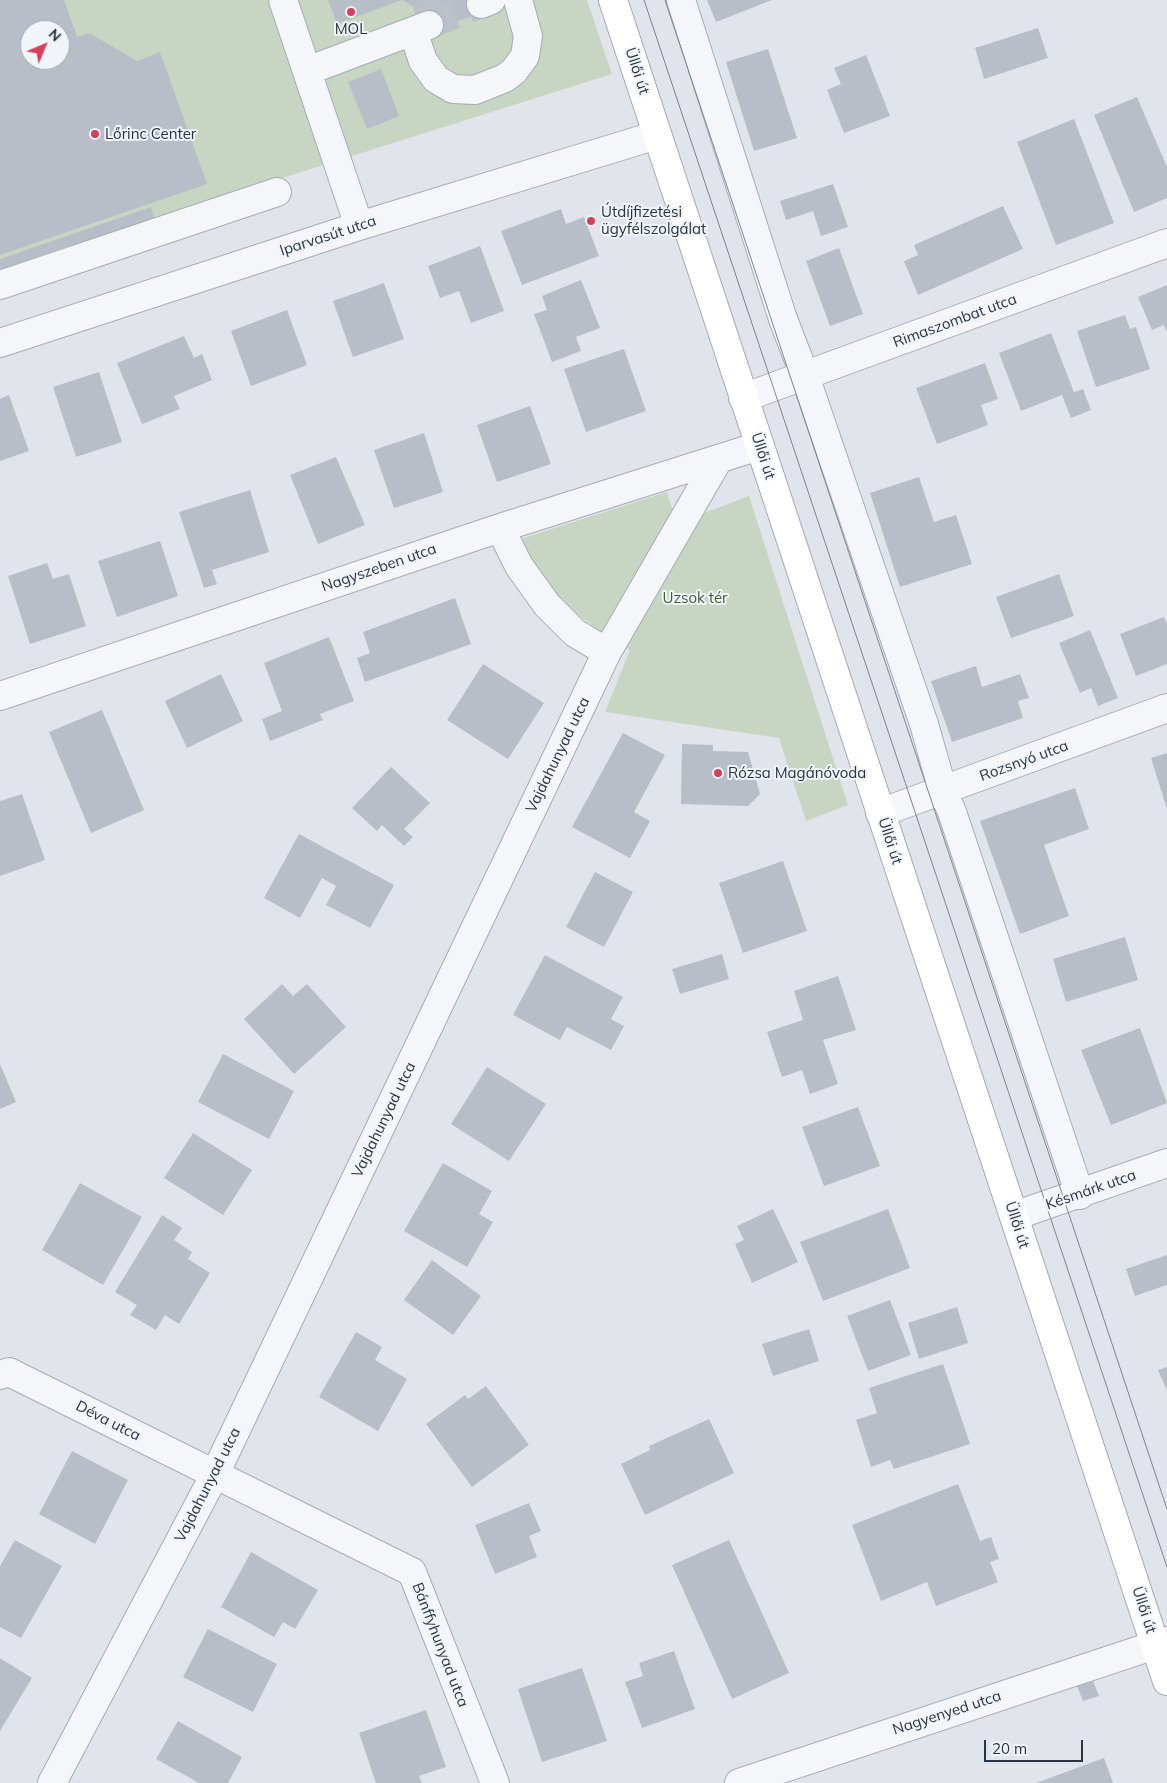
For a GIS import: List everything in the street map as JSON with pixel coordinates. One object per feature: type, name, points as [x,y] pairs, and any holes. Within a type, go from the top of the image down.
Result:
[{"type":"main road","name":"Üllői út","points":[[614,0],[743,398],[1014,1216],[1161,1643],[1167,1681]]},
{"type":"street","points":[[283,0],[359,226]]},
{"type":"street","points":[[307,72],[421,28],[423,60],[436,79],[453,89],[475,90],[504,78],[514,71],[525,56],[528,36],[518,0]]},
{"type":"street","points":[[681,0],[783,319],[805,376],[921,715],[943,790],[1080,1195]]},
{"type":"street","name":"Iparvasút utca","points":[[0,342],[359,226],[657,136]]},
{"type":"street","points":[[0,285],[277,192]]},
{"type":"street","name":"Rimaszombat utca","points":[[743,398],[1167,243]]},
{"type":"street","name":"Nagyszeben utca","points":[[0,696],[500,528],[760,446]]},
{"type":"street","name":"Vajdahunyad utca","points":[[52,1783],[215,1474],[607,652],[718,460]]},
{"type":"street","points":[[500,528],[518,566],[547,606],[575,633],[607,652]]},
{"type":"street","name":"Rozsnyó utca","points":[[880,813],[1167,708]]},
{"type":"street","name":"Késmárk utca","points":[[1014,1216],[1080,1195],[1167,1163]]},
{"type":"street","name":"Déva utca","points":[[0,1375],[9,1372],[215,1474]]},
{"type":"street","name":"Bánffyhunyad utca","points":[[215,1474],[412,1572],[494,1783]]},
{"type":"street","name":"Nagyenyed utca","points":[[739,1783],[1161,1643]]},
{"type":"green space","points":[[0,0],[587,0],[612,74],[0,267]]},
{"type":"green space","name":"Uzsok tér","points":[[667,492],[675,517],[699,515],[749,496],[848,805],[806,821],[779,738],[605,712],[630,650],[582,618],[540,581],[520,539]]},
{"type":"building","name":"Lőrinc Center","points":[[0,0],[64,0],[77,37],[89,33],[137,61],[160,52],[207,184],[0,255]]},
{"type":"building","name":"MOL","points":[[328,0],[402,0],[337,24]]},
{"type":"building","points":[[402,0],[484,0],[487,11],[446,25]]},
{"type":"building","points":[[707,0],[772,0],[716,22]]},
{"type":"building","points":[[1038,28],[1048,58],[984,79],[975,48]]},
{"type":"building","points":[[768,49],[797,138],[754,151],[726,62]]},
{"type":"building","points":[[866,55],[890,116],[844,133],[827,90],[841,84],[834,68]]},
{"type":"building","points":[[381,69],[399,116],[367,129],[348,82]]},
{"type":"building","points":[[1137,97],[1167,167],[1167,198],[1134,212],[1094,115]]},
{"type":"building","points":[[1074,119],[1114,223],[1056,245],[1017,142]]},
{"type":"building","points":[[833,184],[848,227],[821,236],[813,211],[786,220],[780,201]]},
{"type":"building","points":[[1003,206],[1023,249],[918,295],[904,261],[918,255],[914,245]]},
{"type":"building","points":[[151,207],[155,220],[79,266],[71,245],[0,270],[0,259]]},
{"type":"building","points":[[561,209],[566,224],[584,217],[599,256],[522,285],[501,231]]},
{"type":"building","points":[[480,246],[504,311],[471,323],[459,291],[440,298],[428,266]]},
{"type":"building","points":[[839,248],[863,314],[830,326],[806,261]]},
{"type":"building","points":[[581,280],[600,328],[576,337],[581,351],[552,362],[534,314],[547,310],[542,296]]},
{"type":"building","points":[[384,283],[404,339],[353,357],[333,301]]},
{"type":"building","points":[[1167,285],[1167,332],[1164,325],[1152,330],[1138,297]]},
{"type":"building","points":[[287,310],[307,365],[251,386],[231,331]]},
{"type":"building","points":[[1125,315],[1130,329],[1136,327],[1150,369],[1096,387],[1077,331]]},
{"type":"building","points":[[1051,333],[1074,392],[1083,389],[1091,410],[1071,418],[1062,395],[1021,411],[999,353]]},
{"type":"building","points":[[184,336],[194,358],[202,354],[212,380],[174,396],[180,409],[142,424],[117,363]]},
{"type":"building","points":[[624,349],[646,411],[586,432],[564,369]]},
{"type":"building","points":[[985,363],[998,399],[981,405],[988,425],[937,444],[916,388]]},
{"type":"building","points":[[99,372],[122,442],[76,457],[53,387]]},
{"type":"building","points":[[9,395],[29,451],[0,461],[0,399]]},
{"type":"building","points":[[530,406],[551,464],[497,482],[477,425]]},
{"type":"building","points":[[424,433],[443,492],[394,508],[374,450]]},
{"type":"building","points":[[336,457],[365,525],[318,544],[290,475]]},
{"type":"building","points":[[919,477],[934,522],[956,515],[972,564],[900,587],[870,493]]},
{"type":"building","points":[[250,490],[269,552],[212,570],[217,584],[204,588],[179,512]]},
{"type":"building","points":[[160,541],[178,596],[117,617],[98,561]]},
{"type":"building","points":[[47,563],[53,579],[69,574],[86,626],[30,644],[8,576]]},
{"type":"building","points":[[1059,574],[1074,616],[1011,638],[996,597]]},
{"type":"building","points":[[455,598],[471,644],[365,682],[357,658],[370,653],[363,632]]},
{"type":"building","points":[[1164,617],[1167,624],[1167,664],[1136,676],[1120,634]]},
{"type":"building","points":[[1090,630],[1118,698],[1098,706],[1091,688],[1080,693],[1059,643]]},
{"type":"building","points":[[329,637],[354,701],[320,714],[323,720],[270,741],[262,719],[282,711],[264,663]]},
{"type":"building","points":[[483,664],[544,703],[508,759],[447,720]]},
{"type":"building","points":[[976,666],[982,687],[1020,674],[1029,698],[1018,701],[1023,718],[952,742],[931,681]]},
{"type":"building","points":[[221,674],[243,721],[187,748],[165,701]]},
{"type":"building","points":[[102,710],[144,810],[91,833],[49,732]]},
{"type":"building","points":[[623,733],[665,755],[634,812],[650,821],[630,858],[572,827]]},
{"type":"building","name":"Rózsa Magánóvoda","points":[[682,744],[713,745],[713,751],[748,752],[760,794],[748,806],[681,804]]},
{"type":"building","points":[[1167,753],[1167,809],[1151,758]]},
{"type":"building","points":[[391,767],[430,803],[404,829],[413,837],[404,846],[382,825],[377,831],[352,808]]},
{"type":"building","points":[[1075,788],[1089,829],[1044,845],[1069,916],[1020,934],[980,821]]},
{"type":"building","points":[[22,794],[45,860],[0,876],[0,801]]},
{"type":"building","points":[[299,834],[394,885],[370,928],[326,905],[336,886],[322,878],[300,918],[264,898]]},
{"type":"building","points":[[783,861],[807,931],[743,953],[719,883]]},
{"type":"building","points":[[595,872],[633,892],[604,947],[566,927]]},
{"type":"building","points":[[1125,937],[1138,980],[1066,1002],[1053,959]]},
{"type":"building","points":[[722,954],[729,979],[680,994],[672,969]]},
{"type":"building","points":[[545,955],[623,997],[611,1019],[624,1026],[611,1050],[567,1027],[560,1040],[513,1015]]},
{"type":"building","points":[[838,976],[856,1030],[823,1040],[838,1084],[810,1094],[802,1070],[782,1077],[767,1032],[803,1020],[794,991]]},
{"type":"building","points":[[282,984],[293,996],[307,984],[346,1027],[294,1074],[244,1019]]},
{"type":"building","points":[[1140,1028],[1167,1103],[1111,1125],[1081,1050]]},
{"type":"building","points":[[223,1054],[294,1091],[269,1139],[198,1102]]},
{"type":"building","points":[[0,1064],[16,1102],[0,1109]]},
{"type":"building","points":[[487,1067],[546,1104],[509,1161],[451,1124]]},
{"type":"building","points":[[858,1107],[880,1166],[824,1186],[802,1127]]},
{"type":"building","points":[[193,1133],[252,1170],[223,1215],[164,1178]]},
{"type":"building","points":[[443,1163],[492,1191],[479,1214],[493,1222],[467,1267],[404,1231]]},
{"type":"building","points":[[80,1183],[142,1217],[103,1285],[42,1250]]},
{"type":"building","points":[[773,1209],[798,1262],[752,1283],[735,1244],[744,1240],[737,1226]]},
{"type":"building","points":[[888,1209],[910,1268],[823,1301],[800,1242]]},
{"type":"building","points":[[162,1215],[182,1228],[174,1240],[192,1252],[188,1259],[210,1273],[179,1324],[165,1315],[156,1330],[130,1315],[137,1305],[115,1292]]},
{"type":"building","points":[[1167,1255],[1167,1285],[1135,1296],[1126,1269]]},
{"type":"building","points":[[432,1260],[481,1296],[453,1335],[404,1300]]},
{"type":"building","points":[[890,1300],[911,1355],[868,1371],[847,1316]]},
{"type":"building","points":[[957,1307],[968,1343],[919,1359],[908,1323]]},
{"type":"building","points":[[809,1329],[819,1361],[773,1376],[762,1344]]},
{"type":"building","points":[[356,1332],[382,1347],[375,1360],[407,1379],[378,1431],[319,1397]]},
{"type":"building","points":[[943,1364],[970,1444],[894,1469],[890,1460],[871,1467],[856,1420],[877,1413],[869,1388]]},
{"type":"building","points":[[1167,1367],[1167,1391],[1158,1370]]},
{"type":"building","points":[[486,1386],[529,1445],[472,1487],[426,1424],[465,1395],[468,1399]]},
{"type":"building","points":[[709,1419],[734,1473],[645,1515],[621,1464],[650,1450],[649,1446]]},
{"type":"building","points":[[72,1451],[128,1480],[95,1544],[39,1514]]},
{"type":"building","points":[[958,1484],[980,1541],[991,1537],[999,1559],[990,1562],[998,1582],[936,1606],[927,1582],[881,1601],[852,1525]]},
{"type":"building","points":[[529,1503],[541,1531],[529,1536],[537,1557],[495,1574],[475,1525]]},
{"type":"building","points":[[15,1540],[62,1566],[21,1638],[0,1627],[0,1566]]},
{"type":"building","points":[[729,1540],[789,1673],[732,1699],[672,1565]]},
{"type":"building","points":[[251,1552],[318,1590],[295,1629],[283,1622],[274,1637],[221,1607]]},
{"type":"building","points":[[208,1629],[277,1664],[253,1712],[183,1677]]},
{"type":"building","points":[[674,1651],[695,1709],[642,1728],[625,1682],[643,1676],[639,1663]]},
{"type":"building","points":[[0,1658],[32,1678],[0,1731]]},
{"type":"building","points":[[582,1668],[607,1741],[542,1762],[518,1689]]},
{"type":"building","points":[[1092,1678],[1099,1696],[1083,1701],[1076,1683]]},
{"type":"building","points":[[426,1710],[446,1767],[419,1776],[422,1783],[376,1783],[359,1733]]},
{"type":"building","points":[[178,1721],[242,1757],[228,1783],[199,1783],[156,1759]]},
{"type":"building","points":[[1104,1758],[1113,1783],[1036,1783]]},
{"type":"tunnel","points":[[425,0],[434,24]]},
{"type":"tunnel","points":[[429,25],[481,4]]},
{"type":"tram line","points":[[644,0],[1167,1567]]},
{"type":"tram line","points":[[665,0],[1167,1509]]},
{"type":"place","name":"MOL","points":[[351,12]]},
{"type":"place","name":"Lőrinc Center","points":[[95,134]]},
{"type":"place","name":"Útdíjfizetési ügyfélszolgálat","points":[[591,221]]},
{"type":"place","name":"Rózsa Magánóvoda","points":[[718,773]]}]
